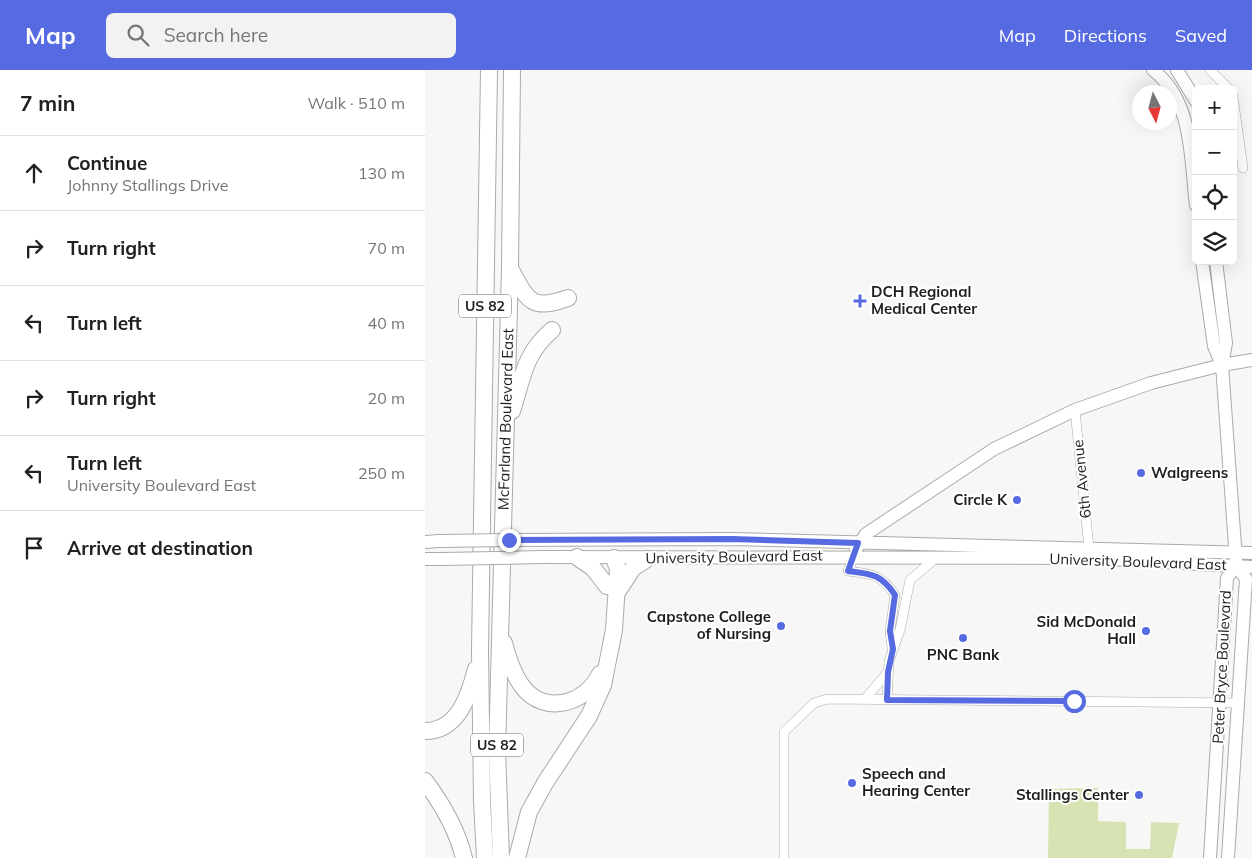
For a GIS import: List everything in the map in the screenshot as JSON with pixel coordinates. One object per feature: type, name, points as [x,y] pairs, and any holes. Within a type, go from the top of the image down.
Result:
[{"type":"highway","name":"McFarland Boulevard East","points":[[485,858],[482,801],[480,650],[489,70]]},
{"type":"highway","name":"McFarland Boulevard East","points":[[501,858],[497,751],[502,631],[510,269],[512,70]]},
{"type":"highway","points":[[510,269],[522,290],[534,303],[543,305],[568,298]]},
{"type":"highway","points":[[506,430],[530,353],[552,330]]},
{"type":"highway","points":[[517,858],[529,812],[545,783],[589,716],[603,685],[614,630],[611,591],[593,568],[577,557]]},
{"type":"highway","points":[[502,631],[510,663],[526,691],[538,700],[553,704],[575,700],[593,687],[600,674],[611,591],[618,569],[613,558]]},
{"type":"highway","points":[[611,591],[633,568],[647,559]]},
{"type":"highway","points":[[425,731],[442,727],[459,713],[471,688],[480,650]]},
{"type":"highway","points":[[425,780],[448,816],[460,840],[465,858]]},
{"type":"main road","points":[[1153,70],[1164,81],[1182,110],[1190,142],[1193,175]]},
{"type":"main road","points":[[1177,70],[1192,94]]},
{"type":"main road","points":[[1203,265],[1214,346],[1222,365]]},
{"type":"main road","points":[[1216,265],[1226,343],[1222,365],[1236,565]]},
{"type":"main road","points":[[854,556],[858,543],[865,534],[994,449],[1075,410],[1151,383],[1222,365],[1252,360]]},
{"type":"main road","name":"University Boulevard East","points":[[425,542],[544,539],[732,539],[1252,553]]},
{"type":"main road","name":"University Boulevard East","points":[[425,559],[577,557],[647,559],[854,556],[1090,558],[1252,567]]},
{"type":"main road","name":"Peter Bryce Boulevard","points":[[1210,858],[1221,702],[1227,578],[1236,565],[1246,579],[1228,858]]},
{"type":"street","points":[[1210,70],[1225,85]]},
{"type":"street","points":[[1237,125],[1243,168]]},
{"type":"street","name":"6th Avenue","points":[[1075,410],[1089,548]]},
{"type":"street","points":[[854,556],[848,571],[873,574],[886,582],[895,595],[890,631],[893,649]]},
{"type":"street","points":[[887,700],[888,672],[893,649],[900,630],[910,580],[938,557]]},
{"type":"street","points":[[865,699],[888,672]]},
{"type":"street","points":[[784,858],[784,732],[814,703],[827,699],[865,699],[1238,703]]},
{"type":"green space","points":[[1098,788],[1098,821],[1126,822],[1126,849],[1150,849],[1151,822],[1179,823],[1172,858],[1048,858],[1049,789]]},
{"type":"place","name":"DCH Regional Medical Center","points":[[860,301]]},
{"type":"place","name":"Walgreens","points":[[1141,473]]},
{"type":"place","name":"Circle K","points":[[1017,500]]},
{"type":"place","name":"Capstone College of Nursing","points":[[781,626]]},
{"type":"place","name":"Sid McDonald Hall","points":[[1146,631]]},
{"type":"place","name":"PNC Bank","points":[[963,638]]},
{"type":"place","name":"Speech and Hearing Center","points":[[852,783]]},
{"type":"place","name":"Stallings Center","points":[[1139,795]]},
{"type":"route","points":[[509,540],[631,538],[858,543],[848,571],[873,574],[886,582],[895,595],[890,631],[893,649],[889,661],[887,700],[1074,701]]}]
